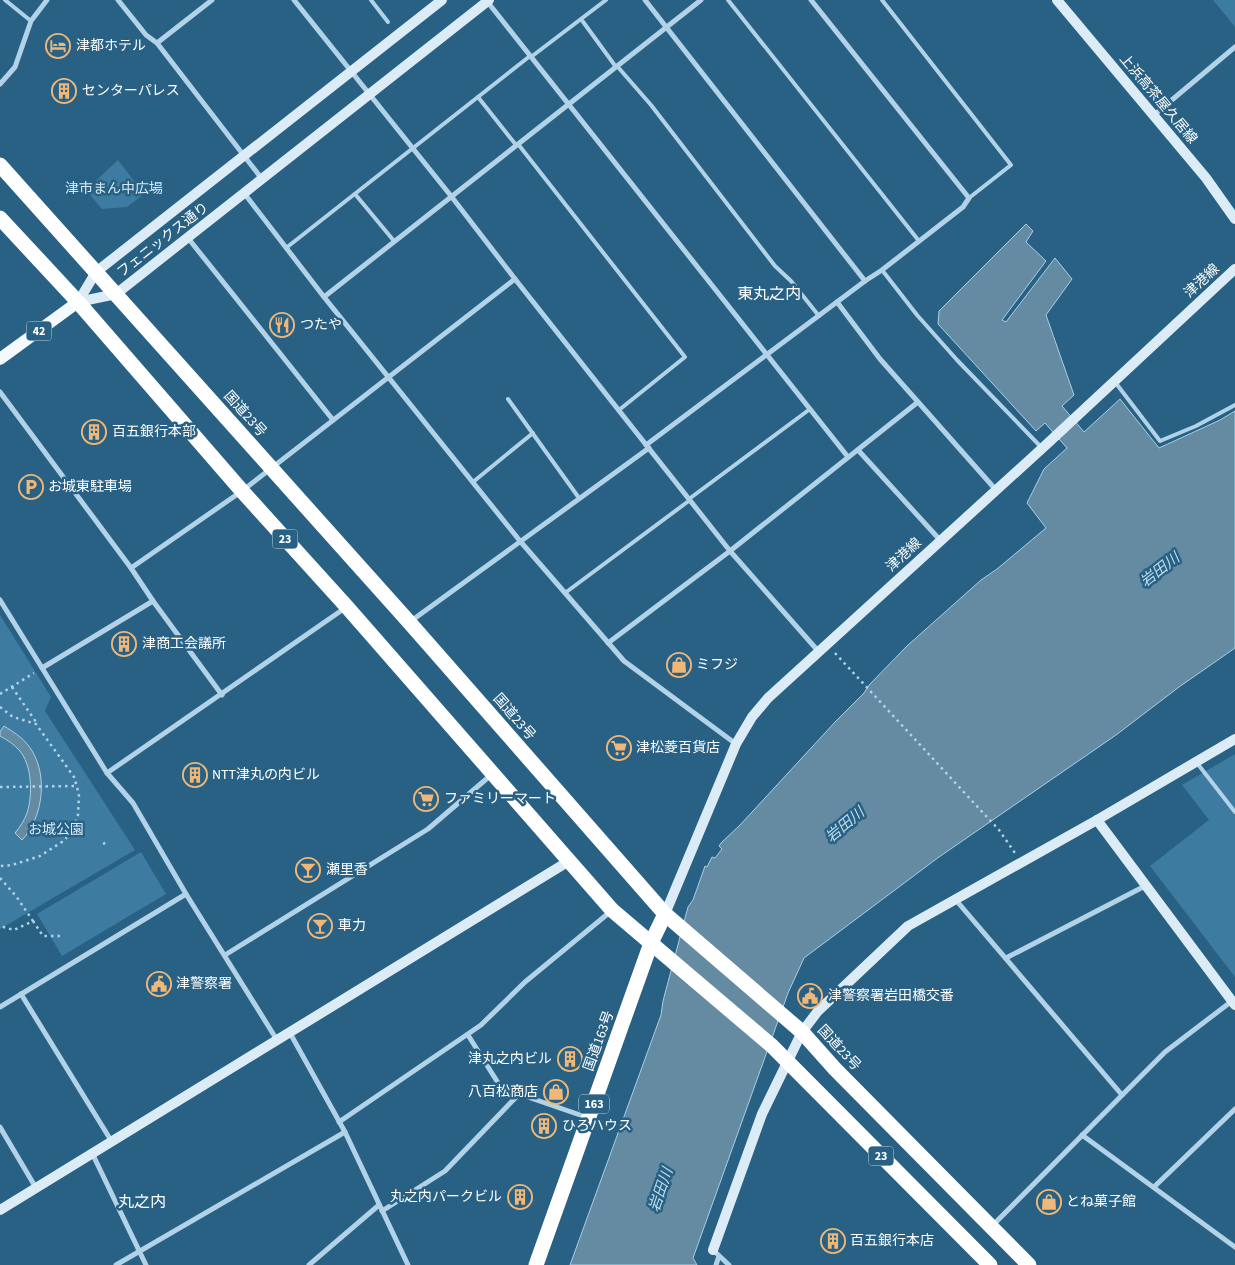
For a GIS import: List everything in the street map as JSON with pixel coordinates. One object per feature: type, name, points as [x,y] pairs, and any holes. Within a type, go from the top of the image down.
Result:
[{"type":"highway","name":"国道23号","points":[[0,165],[409,622],[671,919],[796,1027],[835,1069],[1029,1265]]},
{"type":"highway","name":"23","points":[[0,218],[78,302],[242,491],[347,607],[612,910],[772,1046],[990,1265]]},
{"type":"highway","name":"国道163号","points":[[536,1265],[654,946],[671,919]]},
{"type":"main road","name":"42","points":[[0,359],[78,302]]},
{"type":"street","points":[[0,84],[15,67],[31,21],[47,0]]},
{"type":"street","points":[[118,0],[146,35],[157,43],[262,179]]},
{"type":"street","points":[[157,43],[212,0]]},
{"type":"street","points":[[294,0],[730,551],[823,648]]},
{"type":"street","name":"フェニックス通り","points":[[78,302],[96,272],[442,0]]},
{"type":"street","points":[[645,0],[865,281]]},
{"type":"street","points":[[324,297],[701,0]]},
{"type":"street","points":[[409,622],[579,498],[964,207],[969,198],[811,0]]},
{"type":"street","name":"上浜高茶屋久居線","points":[[1057,0],[1206,178],[1235,218]]},
{"type":"street","points":[[487,1],[848,457]]},
{"type":"street","name":"フェニックス通り","points":[[78,302],[116,294],[487,1]]},
{"type":"street","points":[[1154,115],[1235,46]]},
{"type":"street","points":[[244,193],[324,297],[520,541],[624,661],[736,744]]},
{"type":"street","points":[[188,237],[333,420]]},
{"type":"street","name":"津港線","points":[[671,919],[736,744],[752,717],[768,698],[1045,446],[1235,269]]},
{"type":"street","points":[[131,568],[242,491],[515,280]]},
{"type":"street","points":[[837,302],[877,355],[996,490]]},
{"type":"street","points":[[0,392],[131,568],[222,695]]},
{"type":"street","points":[[608,643],[730,551],[918,402]]},
{"type":"street","points":[[858,450],[940,540]]},
{"type":"street","points":[[0,600],[107,774],[133,804],[186,894],[277,1040]]},
{"type":"street","points":[[42,668],[153,600]]},
{"type":"street","points":[[107,774],[347,607]]},
{"type":"street","points":[[716,1265],[716,1253],[762,1114],[788,1062],[796,1027],[818,1011],[908,926],[1235,739]]},
{"type":"street","points":[[225,955],[428,829],[493,773]]},
{"type":"street","points":[[991,1226],[1165,1052],[1234,1003],[1096,820]]},
{"type":"street","points":[[0,1210],[569,861]]},
{"type":"street","points":[[1006,958],[1145,886]]},
{"type":"street","points":[[0,1007],[186,894]]},
{"type":"street","points":[[955,899],[1122,1095]]},
{"type":"street","points":[[339,1122],[481,1025],[525,982],[612,910]]},
{"type":"street","points":[[21,994],[112,1142]]},
{"type":"street","points":[[290,1032],[345,1132],[408,1265]]},
{"type":"street","points":[[468,1035],[500,1086],[589,1118]]},
{"type":"street","points":[[309,1265],[381,1208],[445,1171],[519,1094]]},
{"type":"street","points":[[1154,1187],[1235,1110]]},
{"type":"street","points":[[0,1127],[36,1188]]},
{"type":"street","points":[[116,1265],[345,1132]]},
{"type":"street","points":[[1082,1135],[1235,1247]]},
{"type":"street","points":[[93,1154],[146,1265]]},
{"type":"street","points":[[716,1253],[729,1265]]},
{"type":"lane","points":[[5,0],[31,21]]},
{"type":"lane","points":[[371,0],[388,22]]},
{"type":"lane","points":[[286,248],[478,97],[606,0]]},
{"type":"lane","points":[[728,0],[919,241]]},
{"type":"lane","points":[[882,0],[1011,165],[969,198]]},
{"type":"lane","points":[[581,19],[617,66],[651,105],[775,266],[791,281],[819,316]]},
{"type":"lane","points":[[478,97],[685,357],[619,410]]},
{"type":"lane","points":[[355,194],[394,241]]},
{"type":"lane","points":[[882,270],[931,330],[1045,446]]},
{"type":"lane","points":[[1112,383],[1160,441],[1196,426],[1235,405]]},
{"type":"lane","points":[[508,399],[579,498]]},
{"type":"lane","points":[[565,593],[810,409]]},
{"type":"lane","points":[[473,482],[532,434]]},
{"type":"lane","points":[[1196,761],[1235,812]]},
{"type":"path","points":[[823,648],[861,681],[999,830],[1022,862]]},
{"type":"path","points":[[0,694],[42,668]]},
{"type":"path","points":[[0,866],[12,865],[40,856],[65,840],[74,826],[78,815],[78,794],[74,777],[36,724],[12,686]]},
{"type":"path","points":[[0,707],[13,717],[36,724]]},
{"type":"path","points":[[0,787],[76,786]]},
{"type":"path","points":[[0,878],[16,896],[43,936],[60,936]]},
{"type":"path","points":[[0,926],[14,930],[33,922]]},
{"type":"green space","points":[[1213,0],[1235,0],[1235,27]]},
{"type":"green space","name":"津市まん中広場","points":[[118,160],[144,194],[127,207],[102,209],[86,190]]},
{"type":"green space","name":"お城公園","points":[[0,615],[51,697],[45,711],[135,850],[0,929]]},
{"type":"green space","points":[[1235,754],[1235,977],[1150,866],[1209,820],[1182,785]]},
{"type":"green space","points":[[141,852],[166,894],[62,956],[37,914]]},
{"type":"water","name":"岩田川","points":[[1026,224],[1033,231],[1026,242],[1046,261],[1002,320],[1006,322],[1055,258],[1072,279],[1046,315],[1074,395],[1062,406],[1084,432],[1120,399],[1159,448],[1220,420],[1235,411],[1235,648],[1179,687],[1116,735],[939,857],[804,958],[788,993],[693,1258],[697,1265],[570,1265],[661,1015],[688,907],[693,900],[705,866],[707,867],[712,857],[715,858],[722,849],[719,846],[721,843],[907,646],[981,580],[1046,528],[1027,503],[1044,469],[1067,448],[1045,423],[1036,431],[938,324],[939,311]]},
{"type":"water","points":[[4,726],[28,745],[35,756],[41,780],[39,807],[35,819],[22,840],[15,833],[25,819],[29,806],[31,789],[29,771],[27,763],[19,750],[0,736]]},
{"type":"place","name":"津都ホテル","points":[[58,46]]},
{"type":"place","name":"センターパレス","points":[[64,91]]},
{"type":"place","name":"つたや","points":[[282,325]]},
{"type":"place","name":"百五銀行本部","points":[[94,432]]},
{"type":"place","name":"お城東駐車場","points":[[31,487]]},
{"type":"place","name":"津商工会議所","points":[[124,644]]},
{"type":"place","name":"ミフジ","points":[[679,665]]},
{"type":"place","name":"津松菱百貨店","points":[[619,748]]},
{"type":"place","name":"NTT津丸の内ビル","points":[[195,775]]},
{"type":"place","name":"ファミリーマート","points":[[426,799]]},
{"type":"place","name":"瀬里香","points":[[308,870]]},
{"type":"place","name":"車力","points":[[320,926]]},
{"type":"place","name":"津警察署","points":[[159,984]]},
{"type":"place","name":"津警察署岩田橋交番","points":[[810,996]]},
{"type":"place","name":"津丸之内ビル","points":[[570,1059]]},
{"type":"place","name":"八百松商店","points":[[556,1092]]},
{"type":"place","name":"ひろハウス","points":[[544,1126]]},
{"type":"place","name":"丸之内パークビル","points":[[520,1197]]},
{"type":"place","name":"とね菓子館","points":[[1049,1202]]},
{"type":"place","name":"百五銀行本店","points":[[833,1241]]},
{"type":"district","name":"東丸之内","points":[[769,294]]},
{"type":"district","name":"丸之内","points":[[142,1202]]}]
